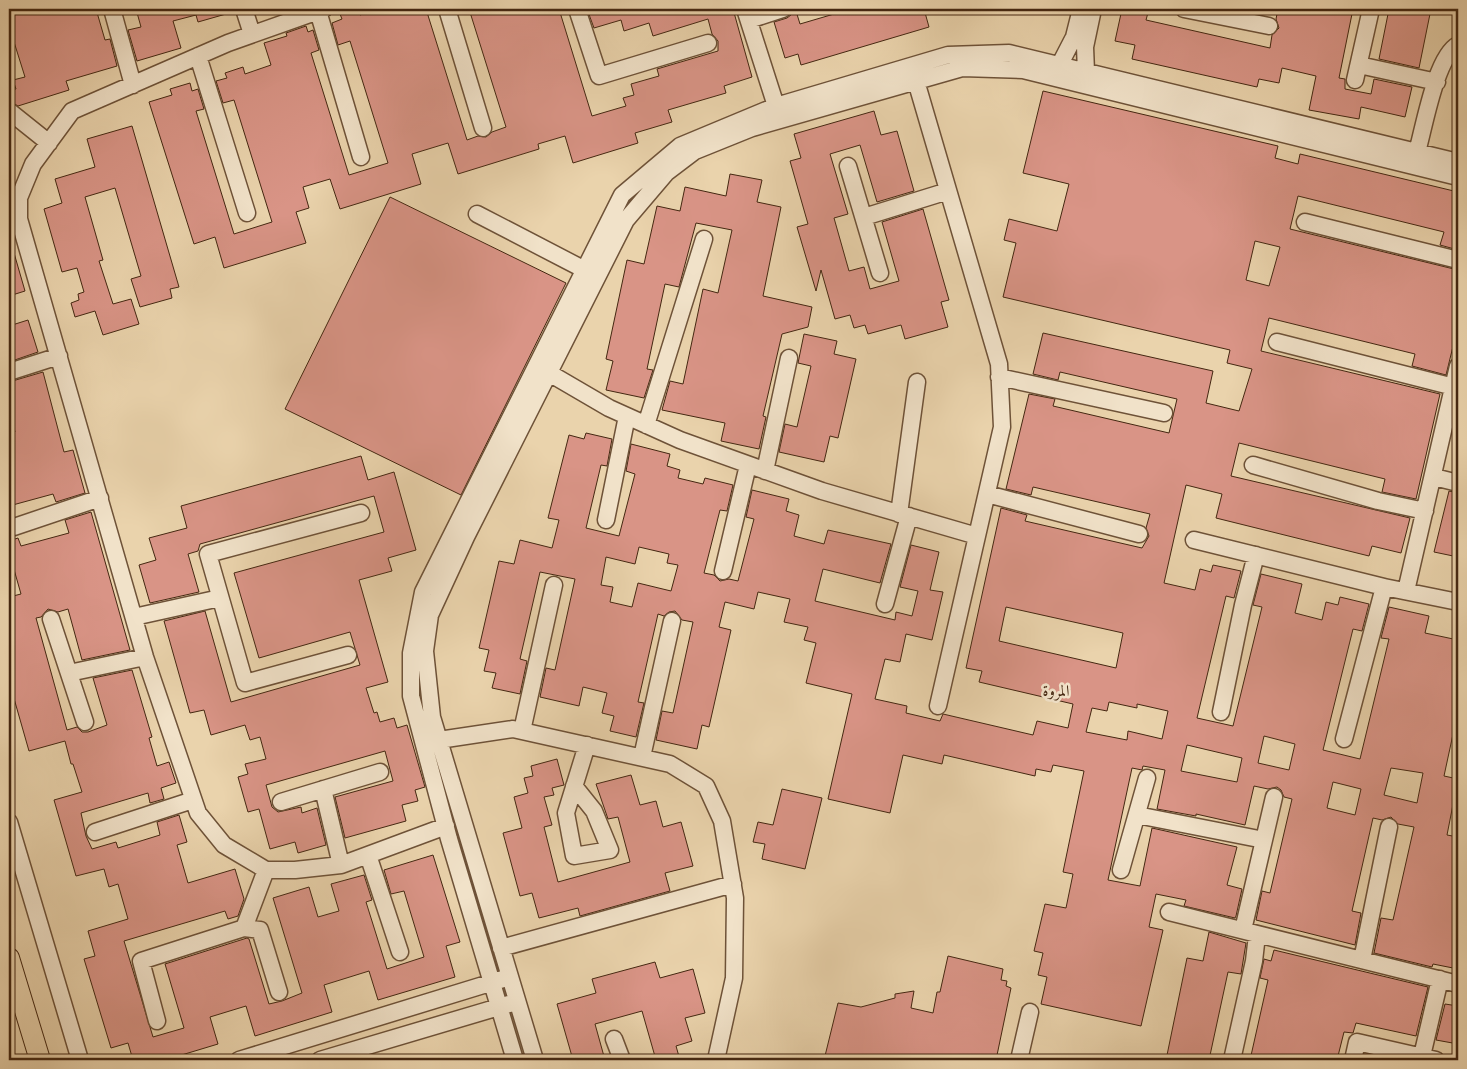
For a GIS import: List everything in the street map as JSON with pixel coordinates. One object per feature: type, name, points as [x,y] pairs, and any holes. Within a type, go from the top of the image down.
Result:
[{"type":"main road","points":[[9,958],[40,1060]]},
{"type":"street","points":[[112,9],[133,85]]},
{"type":"street","points":[[244,9],[252,34]]},
{"type":"street","points":[[447,9],[483,128]]},
{"type":"street","points":[[577,9],[599,76],[708,43]]},
{"type":"street","points":[[776,106],[747,14],[783,9]]},
{"type":"street","points":[[1059,66],[1074,37],[1081,9]]},
{"type":"street","points":[[1086,72],[1086,47],[1093,9]]},
{"type":"street","points":[[1184,9],[1269,26]]},
{"type":"street","points":[[1370,9],[1357,73],[1436,82]]},
{"type":"street","points":[[361,157],[321,10],[252,34],[72,111],[33,164],[19,198],[19,219],[15,230],[58,356],[145,657],[198,813],[224,845],[266,870],[295,870],[341,865],[446,826]]},
{"type":"street","points":[[1417,152],[1441,66],[1452,48],[1458,45]]},
{"type":"street","points":[[516,1060],[446,826],[411,696],[411,652],[423,592],[622,195],[680,146],[776,106],[948,55],[1009,53],[1458,162]]},
{"type":"street","points":[[198,56],[247,213]]},
{"type":"street","points":[[535,1060],[432,717],[425,651],[430,615],[466,537],[626,220],[666,173],[695,151],[752,128],[962,68],[1023,70],[1458,177]]},
{"type":"street","points":[[916,81],[999,364],[1002,427],[938,706]]},
{"type":"street","points":[[9,111],[49,143]]},
{"type":"street","points":[[848,166],[880,273]]},
{"type":"street","points":[[864,218],[948,191]]},
{"type":"street","points":[[477,214],[585,270]]},
{"type":"street","points":[[1305,222],[1458,260]]},
{"type":"street","points":[[646,425],[704,239]]},
{"type":"street","points":[[1277,342],[1454,387]]},
{"type":"street","points":[[9,372],[58,356]]},
{"type":"street","points":[[765,471],[789,358]]},
{"type":"street","points":[[1406,590],[1424,511],[1434,477],[1458,366]]},
{"type":"street","points":[[549,373],[627,416],[680,440],[822,491],[977,536]]},
{"type":"street","points":[[1000,377],[1164,413]]},
{"type":"street","points":[[885,604],[904,515],[917,382]]},
{"type":"street","points":[[606,520],[627,416]]},
{"type":"street","points":[[723,571],[748,465]]},
{"type":"street","points":[[1253,465],[1378,501],[1424,511]]},
{"type":"street","points":[[1434,477],[1458,483]]},
{"type":"street","points":[[987,494],[1140,534]]},
{"type":"street","points":[[14,527],[100,498]]},
{"type":"street","points":[[348,655],[245,683],[208,554],[361,513]]},
{"type":"street","points":[[1194,540],[1384,587],[1458,602]]},
{"type":"street","points":[[1220,712],[1256,555]]},
{"type":"street","points":[[522,731],[554,585]]},
{"type":"street","points":[[1344,739],[1384,587]]},
{"type":"street","points":[[134,617],[220,598]]},
{"type":"street","points":[[51,619],[84,722]]},
{"type":"street","points":[[642,757],[672,621]]},
{"type":"street","points":[[69,674],[145,657]]},
{"type":"street","points":[[439,740],[513,729],[670,764],[706,786],[722,821],[735,898],[734,978],[716,1060]]},
{"type":"street","points":[[574,786],[587,745]]},
{"type":"street","points":[[281,802],[380,772]]},
{"type":"street","points":[[1121,870],[1147,778]]},
{"type":"street","points":[[323,789],[341,865]]},
{"type":"street","points":[[1232,1060],[1254,961],[1250,932],[1264,840],[1274,797]]},
{"type":"street","points":[[95,832],[193,800]]},
{"type":"street","points":[[1137,815],[1264,840]]},
{"type":"street","points":[[9,822],[80,1060]]},
{"type":"street","points":[[1362,960],[1389,827]]},
{"type":"street","points":[[368,855],[400,952]]},
{"type":"street","points":[[244,928],[266,870]]},
{"type":"street","points":[[501,948],[733,884]]},
{"type":"street","points":[[1170,912],[1458,984]]},
{"type":"street","points":[[157,1021],[141,962],[244,928],[260,930],[279,992]]},
{"type":"street","points":[[239,1060],[510,976]]},
{"type":"street","points":[[1353,1060],[1356,1042],[1429,1058],[1440,979]]},
{"type":"street","points":[[320,1060],[517,1002]]},
{"type":"street","points":[[1019,1060],[1030,1012]]},
{"type":"street","points":[[614,1039],[622,1060]]},
{"type":"building","points":[[9,9],[96,9],[105,40],[110,39],[117,66],[66,81],[69,90],[18,106],[9,101],[9,90],[16,89],[13,80],[25,77],[9,26]]},
{"type":"building","points":[[136,9],[233,9],[233,12],[198,22],[196,15],[173,21],[181,48],[137,61],[128,30],[141,27]]},
{"type":"building","points":[[356,9],[360,15],[380,9],[426,9],[467,140],[478,136],[486,137],[492,132],[506,127],[469,9],[559,9],[592,116],[626,106],[623,98],[634,95],[631,84],[659,76],[657,69],[718,51],[718,41],[712,34],[708,19],[653,36],[649,23],[624,31],[621,20],[594,28],[587,9],[733,9],[752,77],[724,86],[726,93],[668,110],[672,122],[635,133],[638,143],[573,163],[565,136],[538,144],[539,149],[458,174],[448,143],[412,154],[421,184],[340,209],[330,179],[303,187],[309,208],[296,212],[306,243],[224,268],[215,237],[194,244],[149,102],[172,95],[170,89],[190,83],[192,91],[198,89],[204,109],[196,111],[234,234],[272,222],[234,100],[223,103],[216,81],[227,78],[225,73],[243,67],[245,74],[271,65],[264,43],[287,36],[286,33],[306,26],[308,32],[313,30],[319,50],[311,53],[349,175],[388,163],[350,41],[338,45],[332,23],[342,19],[340,14]]},
{"type":"building","points":[[851,9],[924,9],[929,27],[801,65],[798,54],[785,58],[774,22],[787,18],[796,11],[800,24]]},
{"type":"building","points":[[1122,9],[1149,9],[1146,20],[1270,48],[1272,35],[1279,28],[1276,19],[1278,9],[1353,9],[1339,78],[1345,79],[1345,89],[1371,94],[1374,79],[1412,87],[1405,117],[1361,107],[1359,119],[1309,110],[1316,76],[1282,68],[1279,83],[1259,79],[1257,87],[1132,59],[1135,45],[1115,41]]},
{"type":"building","points":[[1389,9],[1431,9],[1419,68],[1379,59]]},
{"type":"building","points":[[1043,91],[1278,146],[1275,158],[1298,164],[1300,154],[1458,192],[1458,250],[1440,245],[1444,232],[1298,196],[1290,229],[1458,270],[1458,326],[1446,375],[1412,366],[1415,354],[1269,318],[1261,351],[1440,394],[1416,499],[1382,492],[1385,479],[1239,443],[1231,476],[1410,518],[1401,553],[1372,546],[1369,556],[1216,518],[1222,494],[1186,485],[1164,583],[1195,590],[1200,569],[1211,572],[1213,565],[1241,571],[1234,598],[1226,596],[1197,718],[1233,726],[1262,607],[1253,605],[1261,574],[1302,584],[1295,613],[1322,620],[1326,602],[1338,605],[1340,597],[1369,604],[1362,631],[1353,629],[1323,750],[1360,759],[1389,639],[1381,638],[1389,607],[1429,616],[1425,633],[1458,640],[1458,711],[1444,776],[1458,779],[1447,835],[1458,837],[1458,969],[1433,964],[1432,967],[1374,953],[1381,918],[1393,920],[1414,827],[1398,824],[1391,817],[1382,820],[1373,818],[1352,911],[1361,913],[1355,945],[1256,920],[1262,891],[1270,893],[1292,799],[1284,797],[1281,790],[1277,787],[1268,789],[1254,786],[1245,825],[1196,814],[1196,816],[1157,809],[1165,770],[1143,766],[1142,770],[1132,768],[1108,880],[1140,886],[1152,828],[1237,847],[1227,885],[1242,889],[1236,916],[1235,918],[1184,906],[1186,900],[1156,894],[1149,927],[1163,930],[1141,1026],[1041,1004],[1047,977],[1038,975],[1043,953],[1034,951],[1045,904],[1066,908],[1073,874],[1063,872],[1084,771],[1053,765],[1051,772],[1036,769],[1035,776],[944,755],[942,764],[903,755],[890,813],[828,799],[852,694],[806,683],[816,643],[804,640],[808,627],[784,622],[790,599],[758,592],[754,609],[725,602],[719,627],[731,630],[709,727],[702,725],[697,749],[656,740],[662,711],[673,713],[693,622],[682,620],[675,611],[669,612],[664,616],[658,614],[638,702],[644,703],[636,737],[610,731],[614,716],[602,713],[607,693],[583,687],[579,706],[540,697],[546,668],[555,670],[575,579],[540,572],[520,659],[527,661],[520,694],[492,688],[496,673],[484,671],[489,650],[479,648],[499,561],[514,564],[520,540],[552,548],[559,520],[548,518],[569,435],[584,439],[586,433],[612,439],[607,466],[601,465],[586,528],[619,536],[635,474],[626,471],[631,444],[670,454],[667,466],[680,470],[678,478],[703,484],[705,478],[733,485],[727,511],[720,510],[704,573],[714,575],[720,581],[729,579],[738,581],[754,519],[746,517],[752,490],[789,499],[786,511],[799,515],[794,536],[824,544],[828,530],[891,544],[880,583],[823,569],[815,601],[895,620],[896,612],[912,616],[918,591],[900,587],[911,545],[939,552],[930,590],[943,592],[932,640],[906,634],[900,662],[885,659],[875,699],[907,706],[906,713],[940,721],[943,714],[1033,735],[1037,721],[1068,728],[1073,704],[979,682],[982,671],[966,668],[1001,508],[1027,515],[1025,521],[1142,548],[1149,536],[1146,528],[1150,514],[1033,487],[1031,495],[1006,489],[1029,394],[1055,399],[1053,406],[1169,433],[1177,399],[1060,372],[1058,380],[1033,374],[1043,333],[1213,371],[1206,403],[1239,411],[1252,369],[1227,363],[1230,350],[1003,297],[1016,243],[1004,240],[1009,219],[1057,231],[1069,184],[1023,173]],"holes":[[[1255,241],[1280,247],[1269,286],[1246,280]],[[639,547],[669,554],[667,563],[678,565],[671,591],[638,583],[632,607],[610,602],[613,587],[601,585],[606,557],[635,564]],[[1006,607],[1123,633],[1116,668],[999,641]],[[1109,702],[1137,708],[1137,704],[1168,711],[1162,739],[1128,731],[1127,740],[1086,732],[1092,708],[1107,711]],[[1264,736],[1295,744],[1289,770],[1258,763]],[[1187,745],[1242,758],[1237,782],[1181,771]],[[1391,768],[1423,773],[1417,803],[1384,795]],[[1333,782],[1361,789],[1355,815],[1327,808]]]},
{"type":"building","points":[[874,111],[881,135],[897,131],[914,191],[877,202],[860,145],[830,154],[848,214],[834,218],[849,271],[864,267],[870,289],[899,281],[882,222],[923,209],[949,300],[941,302],[948,327],[905,339],[901,325],[868,334],[865,325],[854,328],[850,315],[835,319],[821,270],[816,291],[797,227],[808,224],[790,161],[801,158],[794,134]]},
{"type":"building","points":[[132,126],[179,287],[170,289],[172,298],[140,307],[131,279],[141,276],[115,188],[85,197],[103,260],[99,261],[113,304],[131,299],[139,324],[103,335],[95,311],[75,317],[71,303],[79,300],[78,294],[84,292],[77,268],[62,272],[44,209],[62,203],[55,179],[95,167],[87,139]]},
{"type":"building","points":[[730,174],[762,180],[757,202],[781,207],[763,296],[812,307],[808,327],[782,334],[763,416],[766,417],[759,449],[721,441],[725,423],[662,410],[670,381],[683,384],[703,289],[718,293],[732,230],[696,223],[679,287],[665,284],[647,369],[653,370],[644,398],[606,390],[613,361],[606,359],[627,260],[644,264],[657,206],[680,211],[685,187],[726,196]]},
{"type":"building","points":[[390,197],[566,283],[461,495],[285,409]]},
{"type":"building","points":[[12,246],[25,291],[9,296],[9,247]]},
{"type":"building","points":[[28,320],[38,352],[9,362],[9,326]]},
{"type":"building","points":[[804,334],[837,341],[834,354],[856,359],[838,438],[830,436],[824,462],[779,452],[785,424],[797,427],[811,366],[798,363]]},
{"type":"building","points":[[43,372],[64,452],[73,450],[85,493],[56,502],[53,494],[9,506],[9,434],[15,432],[9,408],[9,382]]},
{"type":"building","points":[[361,456],[368,480],[394,472],[416,550],[388,558],[392,571],[359,580],[388,682],[366,688],[374,713],[377,712],[380,722],[394,718],[397,728],[407,725],[425,787],[415,790],[418,801],[402,805],[406,821],[345,838],[335,797],[393,781],[385,751],[266,785],[272,807],[278,812],[301,807],[302,813],[317,808],[326,845],[298,853],[295,842],[270,849],[259,809],[248,812],[238,777],[248,774],[245,764],[266,759],[260,737],[250,740],[245,725],[211,735],[204,710],[190,713],[164,621],[205,611],[231,702],[360,665],[350,632],[259,658],[234,573],[384,532],[374,496],[200,544],[198,551],[188,554],[199,592],[150,603],[139,565],[156,560],[149,538],[187,528],[181,506]]},
{"type":"building","points":[[1449,491],[1458,493],[1458,557],[1434,552]]},
{"type":"building","points":[[91,512],[130,650],[82,660],[68,609],[58,612],[48,609],[41,617],[36,618],[67,730],[77,727],[82,732],[88,732],[107,725],[93,678],[132,670],[152,737],[149,738],[157,766],[169,762],[176,783],[161,788],[164,799],[150,803],[148,793],[81,813],[86,836],[92,849],[116,842],[118,848],[160,835],[157,822],[179,815],[187,842],[177,845],[188,883],[235,869],[244,899],[238,916],[228,919],[225,911],[124,941],[153,1037],[184,1028],[165,964],[247,938],[249,939],[269,1004],[302,993],[273,898],[309,887],[318,917],[339,911],[331,884],[364,875],[372,900],[366,902],[387,969],[424,957],[404,891],[391,894],[384,870],[433,855],[460,942],[446,946],[455,977],[378,1000],[369,971],[324,985],[332,1012],[255,1036],[246,1006],[210,1017],[218,1044],[165,1060],[133,1060],[128,1043],[111,1048],[84,959],[95,956],[88,931],[128,919],[118,884],[109,887],[104,869],[76,876],[54,800],[82,792],[73,764],[71,764],[65,741],[29,751],[9,681],[9,597],[21,594],[13,566],[9,567],[9,541],[18,538],[21,546],[69,533],[65,520]]},
{"type":"building","points":[[557,759],[564,785],[552,788],[554,795],[544,797],[552,825],[544,827],[558,882],[630,862],[618,817],[608,819],[596,784],[631,775],[640,805],[656,801],[663,827],[681,822],[693,866],[665,873],[670,891],[580,916],[578,908],[539,918],[532,893],[520,896],[503,833],[522,828],[514,797],[528,793],[524,778],[533,776],[531,766]]},
{"type":"building","points":[[782,789],[822,798],[805,869],[762,859],[765,844],[753,842],[758,822],[773,825]]},
{"type":"building","points":[[1209,932],[1246,943],[1241,974],[1228,972],[1209,1060],[1166,1060],[1187,958],[1203,961]]},
{"type":"building","points":[[1274,950],[1428,987],[1416,1036],[1356,1023],[1353,1033],[1344,1032],[1337,1060],[1250,1060],[1268,980],[1260,978],[1264,959],[1271,961]]},
{"type":"building","points":[[948,956],[1003,969],[1001,980],[1007,981],[1006,986],[1011,988],[996,1060],[824,1060],[838,1003],[861,1007],[895,998],[895,994],[914,991],[911,1008],[933,1013]]},
{"type":"building","points":[[655,962],[660,978],[693,969],[705,1013],[685,1018],[692,1041],[676,1046],[680,1060],[656,1060],[642,1011],[595,1024],[605,1060],[573,1060],[557,1004],[596,993],[592,979]]},
{"type":"building","points":[[1445,1004],[1458,1006],[1458,1044],[1436,1040]]},
{"type":"district","name":"المروة","points":[[1056,690]]}]
